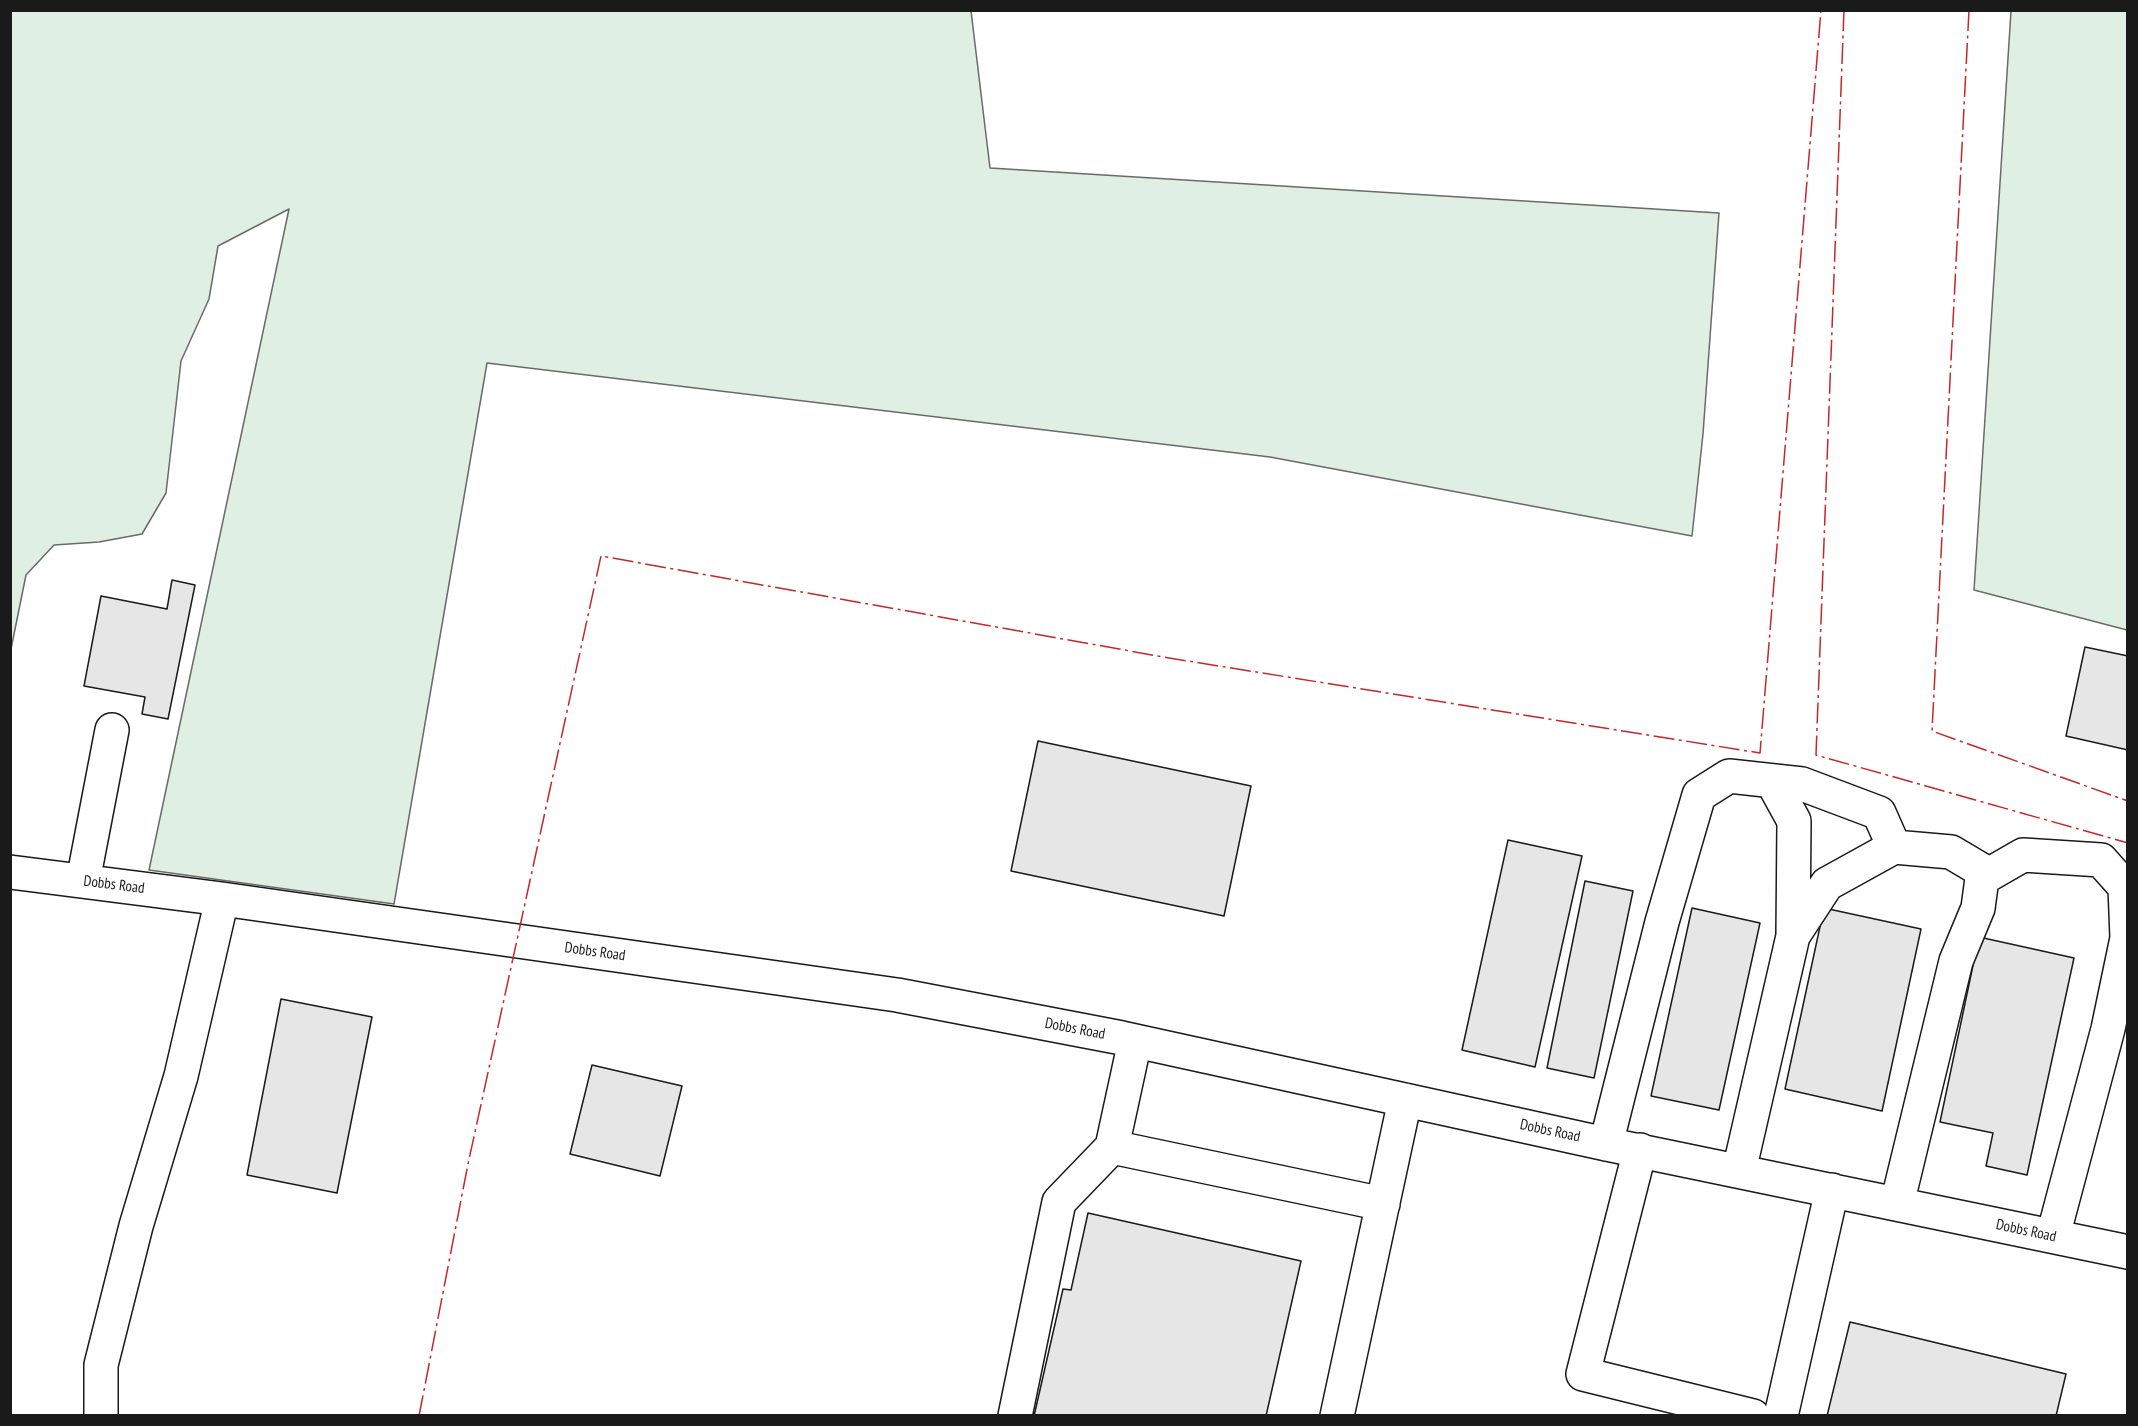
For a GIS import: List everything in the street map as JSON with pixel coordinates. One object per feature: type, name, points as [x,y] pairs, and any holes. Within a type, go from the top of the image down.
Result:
[{"type":"street","points":[[83,881],[112,730]]},
{"type":"street","points":[[1606,1144],[1662,922],[1699,795],[1729,776],[1802,784],[1879,813],[1894,847]]},
{"type":"street","points":[[1738,1171],[1793,936],[1794,821],[1772,781]]},
{"type":"street","points":[[1793,936],[1827,884],[1894,847],[1951,852],[1983,871],[1978,908],[1956,961],[1897,1204]]},
{"type":"street","points":[[1983,878],[2023,855],[2101,860],[2125,887],[2127,938],[2108,1029],[2054,1236]]},
{"type":"street","name":"Dobbs Road","points":[[10,872],[222,899],[897,995],[1135,1041],[1606,1144],[2127,1252]]},
{"type":"street","points":[[101,1416],[101,1365],[136,1226],[181,1076],[222,899]]},
{"type":"street","points":[[1015,1416],[1059,1202],[1112,1147],[1135,1041]]},
{"type":"street","points":[[1337,1416],[1405,1100]]},
{"type":"street","points":[[1112,1147],[1383,1204]]},
{"type":"street","points":[[1640,1150],[1583,1374],[1753,1416]]},
{"type":"street","points":[[1781,1416],[1832,1190]]},
{"type":"green space","points":[[11,10],[971,11],[990,168],[1719,213],[1703,434],[1692,536],[1270,457],[487,363],[394,904],[149,870],[289,209],[218,246],[209,299],[181,361],[166,493],[142,534],[99,542],[54,545],[26,575],[11,649]]},
{"type":"green space","points":[[2011,11],[2127,11],[2127,630],[1974,590]]},
{"type":"building","points":[[172,580],[195,585],[168,719],[142,714],[145,697],[84,686],[101,596],[167,609]]},
{"type":"building","points":[[2085,647],[2128,656],[2128,750],[2066,736]]},
{"type":"building","points":[[1038,741],[1251,786],[1224,916],[1011,871]]},
{"type":"building","points":[[1508,840],[1582,856],[1535,1067],[1462,1050]]},
{"type":"building","points":[[1585,881],[1633,891],[1594,1078],[1547,1068]]},
{"type":"building","points":[[1692,908],[1760,923],[1719,1110],[1651,1096]]},
{"type":"building","points":[[1824,908],[1921,929],[1882,1111],[1785,1089]]},
{"type":"building","points":[[1979,937],[2074,958],[2027,1175],[1986,1166],[1993,1133],[1940,1122]]},
{"type":"building","points":[[281,999],[372,1017],[337,1193],[247,1175]]},
{"type":"building","points":[[592,1065],[682,1086],[660,1176],[570,1154]]},
{"type":"building","points":[[1088,1213],[1301,1261],[1266,1416],[1034,1416],[1063,1289],[1071,1290]]},
{"type":"building","points":[[1850,1322],[2066,1374],[2056,1416],[1827,1416]]},
{"type":"power","points":[[419,1416],[468,1164],[601,556],[1169,658],[1760,753],[1821,10]]},
{"type":"power","points":[[1844,10],[1816,755],[2128,843]]},
{"type":"power","points":[[1969,10],[1932,731],[2128,801]]}]
